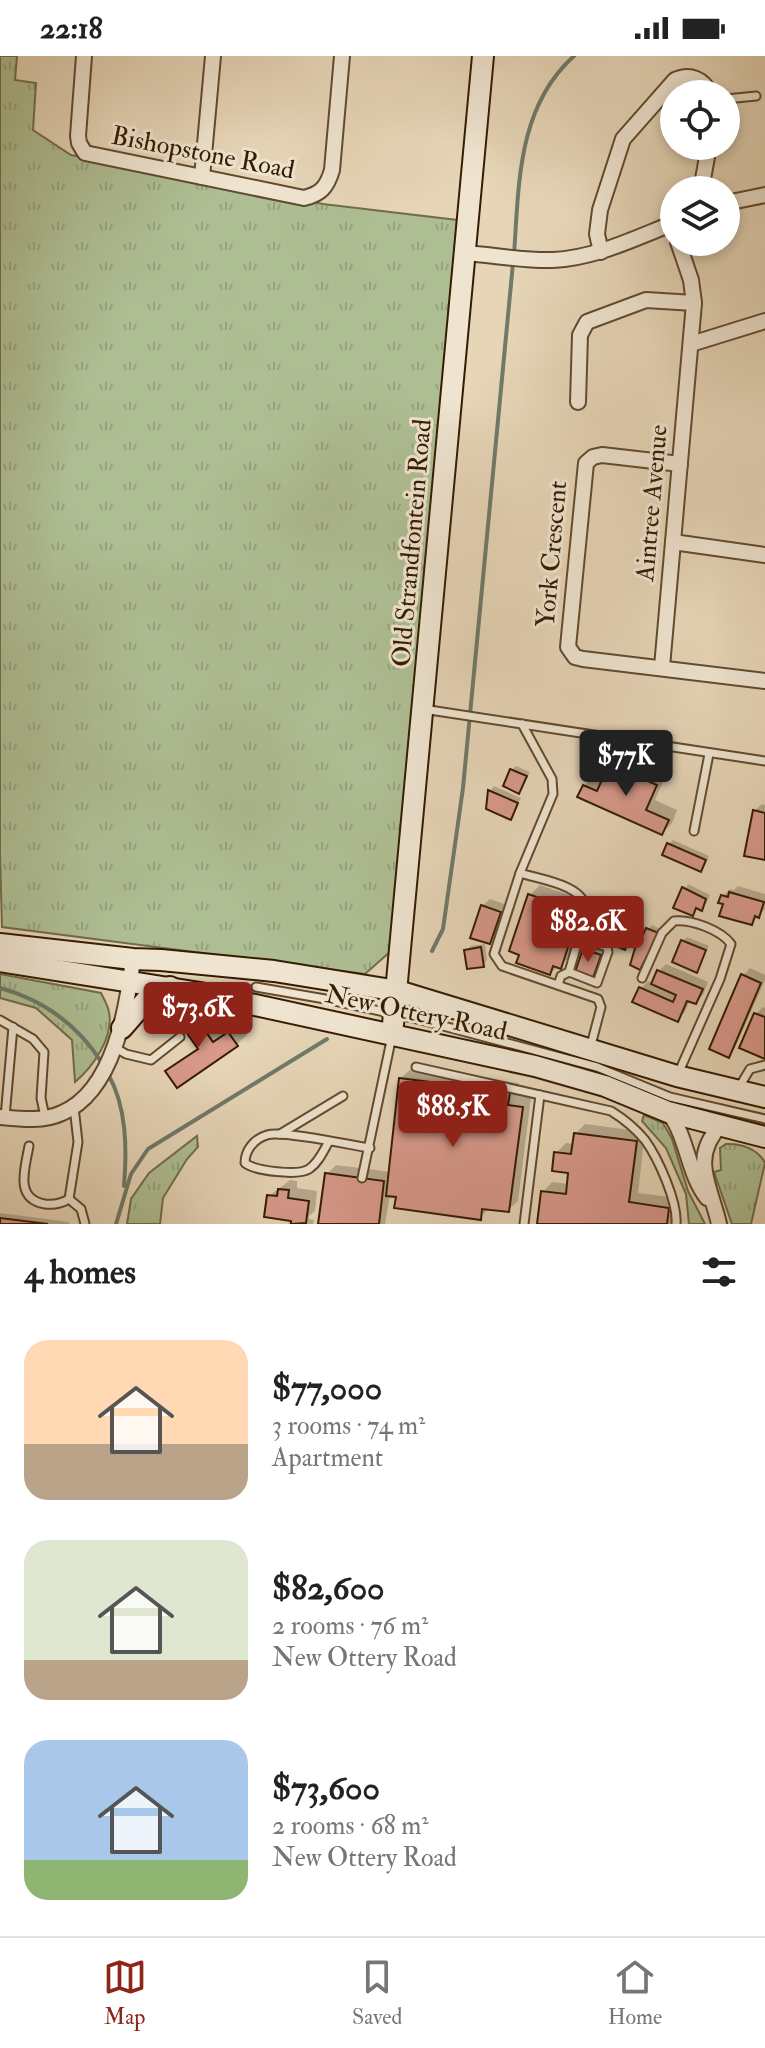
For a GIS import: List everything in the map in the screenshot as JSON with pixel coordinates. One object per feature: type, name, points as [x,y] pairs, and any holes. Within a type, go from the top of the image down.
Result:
[{"type":"main road","name":"Old Strandfontein Road","points":[[394,1025],[422,709],[475,253],[483,56]]},
{"type":"main road","name":"New Ottery Road","points":[[0,944],[274,971],[398,991],[677,1076],[765,1097]]},
{"type":"main road","name":"New Ottery Road","points":[[0,961],[394,1025],[574,1076],[668,1112],[765,1137]]},
{"type":"main road","points":[[116,1044],[149,997],[170,987]]},
{"type":"street","name":"Bishopstone Road","points":[[84,56],[78,126],[81,149],[90,155],[304,198],[320,193],[332,170],[342,56]]},
{"type":"street","points":[[202,177],[213,56]]},
{"type":"street","points":[[675,80],[683,76],[699,80]]},
{"type":"street","points":[[601,252],[597,234],[600,210],[623,139],[660,97]]},
{"type":"street","points":[[740,200],[765,195]]},
{"type":"street","points":[[475,253],[532,260],[563,259],[601,252],[660,231]]},
{"type":"street","name":"Aintree Avenue","points":[[662,667],[694,303],[691,280],[683,256]]},
{"type":"street","points":[[578,402],[580,335],[587,322],[646,300],[694,303]]},
{"type":"street","points":[[691,344],[765,321]]},
{"type":"street","name":"York Crescent","points":[[662,667],[575,657],[568,647],[568,637],[586,463],[602,455],[680,464]]},
{"type":"street","points":[[673,542],[765,555]]},
{"type":"street","points":[[662,667],[765,681]]},
{"type":"street","points":[[3,1117],[22,1120],[60,1115],[74,1107],[90,1091],[116,1044],[133,959]]},
{"type":"street","points":[[668,1112],[677,1126],[698,1185],[713,1204]]},
{"type":"street","points":[[719,1224],[704,1155],[712,1135],[721,1125]]},
{"type":"lane","points":[[740,98],[756,96]]},
{"type":"lane","points":[[422,709],[765,761]]},
{"type":"lane","points":[[522,724],[554,786],[520,873],[494,954],[502,966],[601,1002],[590,1049]]},
{"type":"lane","points":[[694,831],[709,754]]},
{"type":"lane","points":[[520,873],[582,896],[587,910],[569,972]]},
{"type":"lane","points":[[642,978],[662,933],[674,921],[689,922],[722,935],[731,944],[720,979],[677,1076]]},
{"type":"lane","points":[[558,985],[561,976],[569,972],[597,983],[607,947],[578,938]]},
{"type":"lane","points":[[256,987],[394,1025],[580,1062],[670,1097],[765,1119]]},
{"type":"lane","points":[[0,1020],[33,1039],[44,1052],[41,1098],[45,1117]]},
{"type":"lane","points":[[362,1178],[394,1025]]},
{"type":"lane","points":[[3,1117],[13,1027]]},
{"type":"lane","points":[[116,1044],[126,1054],[151,1060],[180,1037]]},
{"type":"lane","points":[[737,1091],[750,1069],[765,1065]]},
{"type":"lane","points":[[416,1067],[611,1111],[648,1144],[676,1208],[676,1224]]},
{"type":"lane","points":[[524,1224],[540,1095]]},
{"type":"lane","points":[[280,1134],[343,1096]]},
{"type":"lane","points":[[69,1199],[78,1142],[74,1107]]},
{"type":"lane","points":[[328,1143],[318,1160],[299,1173],[248,1166],[244,1159],[252,1144],[271,1133],[370,1148]]},
{"type":"lane","points":[[29,1146],[24,1188],[27,1196],[33,1201],[48,1204],[69,1199]]},
{"type":"lane","points":[[69,1199],[81,1209],[85,1224]]},
{"type":"green space","points":[[0,56],[17,56],[15,80],[36,83],[33,130],[71,155],[323,204],[457,220],[391,951],[365,974],[2,927]]},
{"type":"green space","points":[[0,974],[101,993],[109,1012],[108,1031],[95,1060],[75,1082],[72,1040],[36,1008],[0,998]]},
{"type":"green space","points":[[644,1115],[663,1123],[672,1139],[688,1191],[705,1224],[689,1224],[686,1194],[666,1148],[642,1121]]},
{"type":"green space","points":[[197,1136],[198,1147],[163,1198],[160,1224],[127,1224],[131,1199],[149,1173]]},
{"type":"green space","points":[[726,1144],[748,1148],[765,1163],[751,1224],[732,1224],[714,1172],[721,1170],[720,1148]]},
{"type":"building","points":[[609,764],[657,785],[646,810],[669,820],[662,835],[577,797],[583,785],[597,791]]},
{"type":"building","points":[[510,769],[527,776],[519,794],[503,786]]},
{"type":"building","points":[[488,790],[518,803],[511,820],[486,809]]},
{"type":"building","points":[[753,810],[765,813],[765,860],[744,856]]},
{"type":"building","points":[[667,843],[706,860],[701,872],[662,855]]},
{"type":"building","points":[[682,887],[706,899],[702,911],[696,908],[693,916],[673,908]]},
{"type":"building","points":[[729,892],[764,902],[759,918],[755,916],[752,925],[719,916],[723,904],[718,903],[721,895],[728,897]]},
{"type":"building","points":[[528,894],[572,909],[561,941],[569,944],[561,969],[553,966],[550,975],[516,963],[519,955],[509,951]]},
{"type":"building","points":[[481,905],[501,912],[490,944],[470,938]]},
{"type":"building","points":[[623,914],[638,920],[635,934],[632,933],[625,950],[606,942]]},
{"type":"building","points":[[646,928],[659,933],[640,970],[630,965],[638,938],[641,939]]},
{"type":"building","points":[[681,940],[706,950],[697,973],[672,962]]},
{"type":"building","points":[[481,947],[484,967],[467,969],[464,950]]},
{"type":"building","points":[[583,949],[601,955],[593,978],[575,972]]},
{"type":"building","points":[[657,970],[703,989],[696,1004],[687,1001],[678,1022],[632,1002],[639,987],[673,1002],[676,995],[651,984]]},
{"type":"building","points":[[741,974],[761,983],[729,1058],[709,1049]]},
{"type":"building","points":[[189,1007],[213,1042],[228,1032],[238,1046],[177,1088],[165,1071],[198,1049],[175,1016]]},
{"type":"building","points":[[754,1013],[765,1017],[765,1059],[739,1048]]},
{"type":"building","points":[[399,1078],[510,1092],[508,1105],[523,1107],[509,1212],[482,1209],[481,1220],[394,1208],[396,1197],[386,1196]]},
{"type":"building","points":[[574,1133],[637,1141],[629,1202],[669,1208],[667,1224],[537,1224],[541,1191],[566,1194],[568,1173],[552,1171],[554,1152],[571,1154]]},
{"type":"building","points":[[325,1173],[384,1181],[379,1224],[318,1224]]},
{"type":"building","points":[[278,1189],[289,1190],[288,1198],[309,1201],[306,1223],[291,1224],[291,1221],[264,1217],[267,1195],[277,1196]]},
{"type":"building","points":[[0,1218],[48,1224],[0,1224]]},
{"type":"waterway","points":[[514,255],[520,175],[531,123],[555,76],[574,56]]},
{"type":"waterway","points":[[432,951],[443,929],[463,788],[513,263]]},
{"type":"waterway","points":[[0,988],[31,999],[58,1016],[82,1037],[102,1063]]},
{"type":"waterway","points":[[116,1224],[131,1174],[148,1149],[327,1039]]},
{"type":"waterway","points":[[108,1074],[122,1114],[124,1186]]}]
